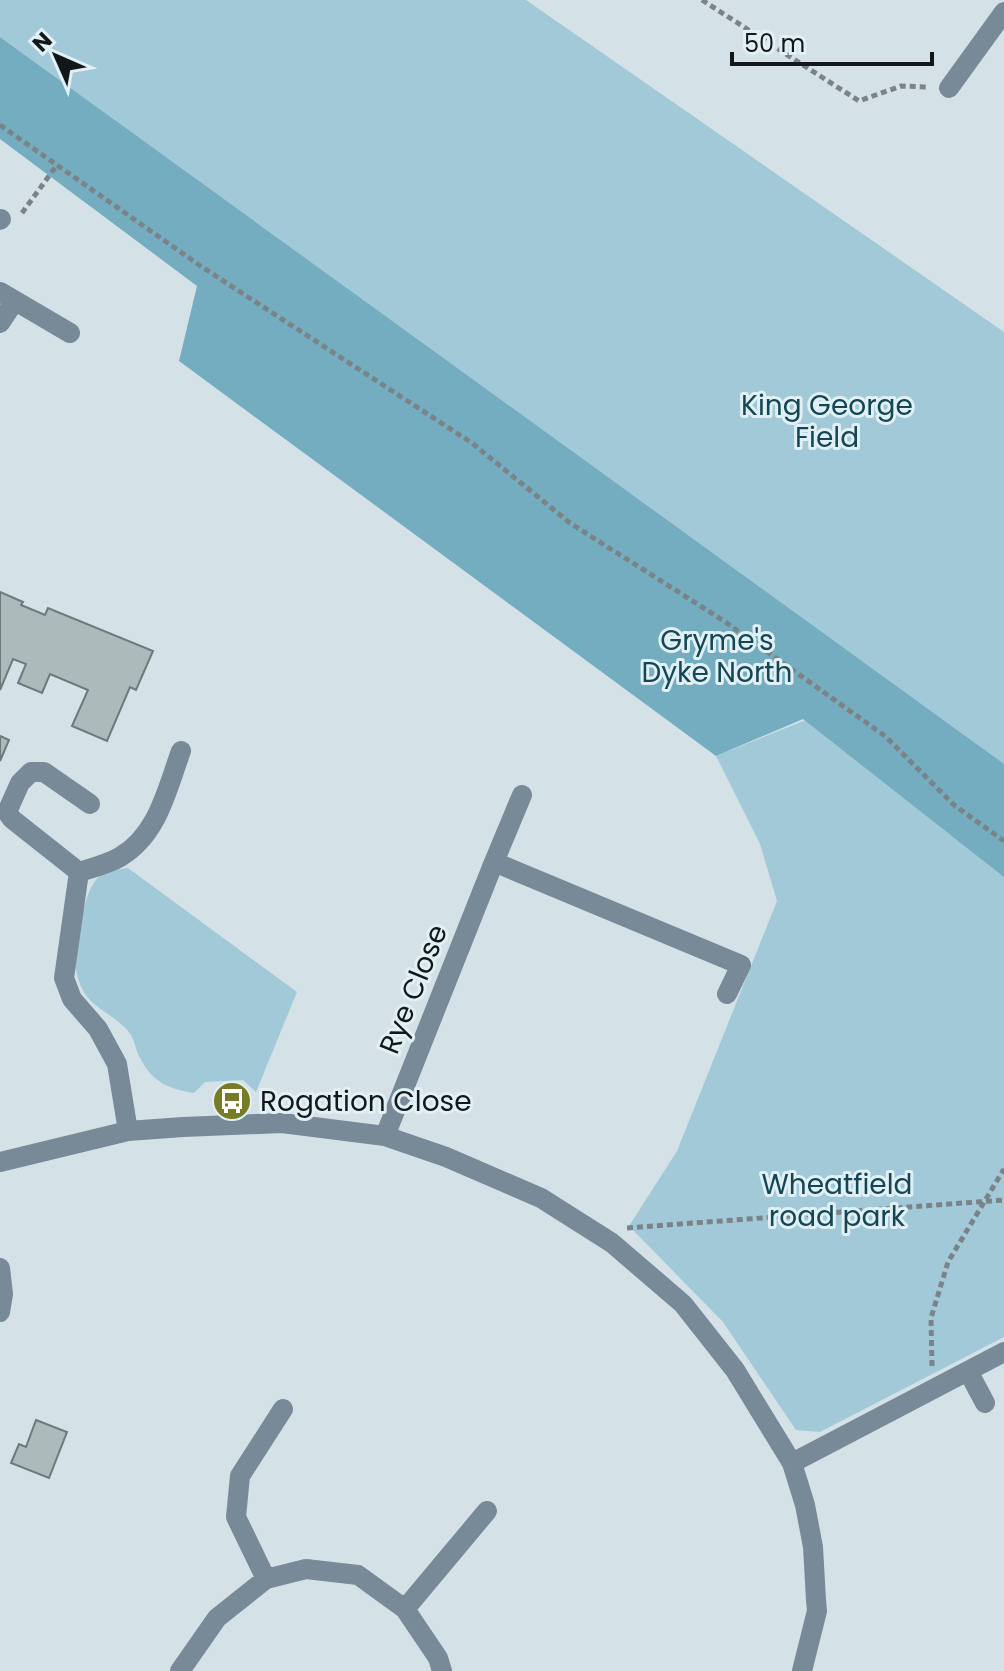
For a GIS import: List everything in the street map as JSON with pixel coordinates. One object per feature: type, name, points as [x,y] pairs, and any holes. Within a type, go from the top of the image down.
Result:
[{"type":"street","points":[[949,88],[1004,12]]},
{"type":"street","points":[[0,323],[7,297],[70,333]]},
{"type":"street","points":[[79,872],[119,858],[141,842],[157,818],[181,751]]},
{"type":"street","points":[[79,872],[7,812],[20,783],[31,772],[44,772],[90,804]]},
{"type":"street","name":"Rye Close","points":[[385,1136],[522,795]]},
{"type":"street","points":[[494,862],[741,965],[727,994]]},
{"type":"street","points":[[79,872],[64,978],[72,999],[98,1029],[117,1064],[128,1131]]},
{"type":"street","points":[[0,1162],[128,1131],[282,1123],[385,1136],[446,1157],[541,1198],[612,1243],[683,1304],[735,1370],[792,1463],[805,1505],[813,1547],[817,1611],[802,1671]]},
{"type":"street","points":[[0,1268],[3,1294],[0,1312]]},
{"type":"street","points":[[792,1463],[1004,1352]]},
{"type":"street","points":[[968,1371],[985,1403]]},
{"type":"street","points":[[266,1579],[236,1517],[240,1476],[283,1409]]},
{"type":"street","points":[[405,1609],[487,1511]]},
{"type":"street","points":[[180,1671],[217,1618],[266,1579],[306,1569],[358,1575],[405,1609],[438,1658],[442,1671]]},
{"type":"path","points":[[702,0],[859,101],[901,86],[949,88]]},
{"type":"path","points":[[0,125],[202,267],[472,443],[570,523],[737,630],[885,736],[954,805],[1004,841]]},
{"type":"path","points":[[1,220],[19,218],[57,165]]},
{"type":"path","points":[[933,1388],[931,1318],[948,1262],[1004,1169]]},
{"type":"path","points":[[612,1243],[629,1226],[1004,1200]]},
{"type":"green space","name":"King George Field","points":[[0,0],[526,0],[1004,332],[1004,765],[0,37]]},
{"type":"green space","name":"Gryme's Dyke North","points":[[0,37],[1004,764],[1004,877],[803,719],[716,756],[179,361],[197,286],[0,139]]},
{"type":"green space","name":"Wheatfield road park","points":[[806,720],[1004,841],[1004,1337],[820,1432],[796,1430],[723,1322],[629,1226],[677,1151],[777,901],[760,844],[716,756]]},
{"type":"green space","points":[[128,868],[297,992],[256,1092],[243,1080],[205,1082],[194,1093],[162,1083],[145,1067],[126,1029],[83,991],[76,957],[87,897],[95,881],[102,875]]},
{"type":"building","points":[[0,592],[45,615],[48,608],[153,651],[136,690],[130,687],[107,741],[72,726],[88,690],[50,674],[42,693],[18,683],[26,664],[13,659],[0,690]]},
{"type":"building","points":[[0,736],[9,740],[0,761]]},
{"type":"building","points":[[36,1420],[67,1432],[49,1478],[11,1463],[19,1444],[26,1447]]},
{"type":"place","name":"Rogation Close","points":[[232,1101]]}]
